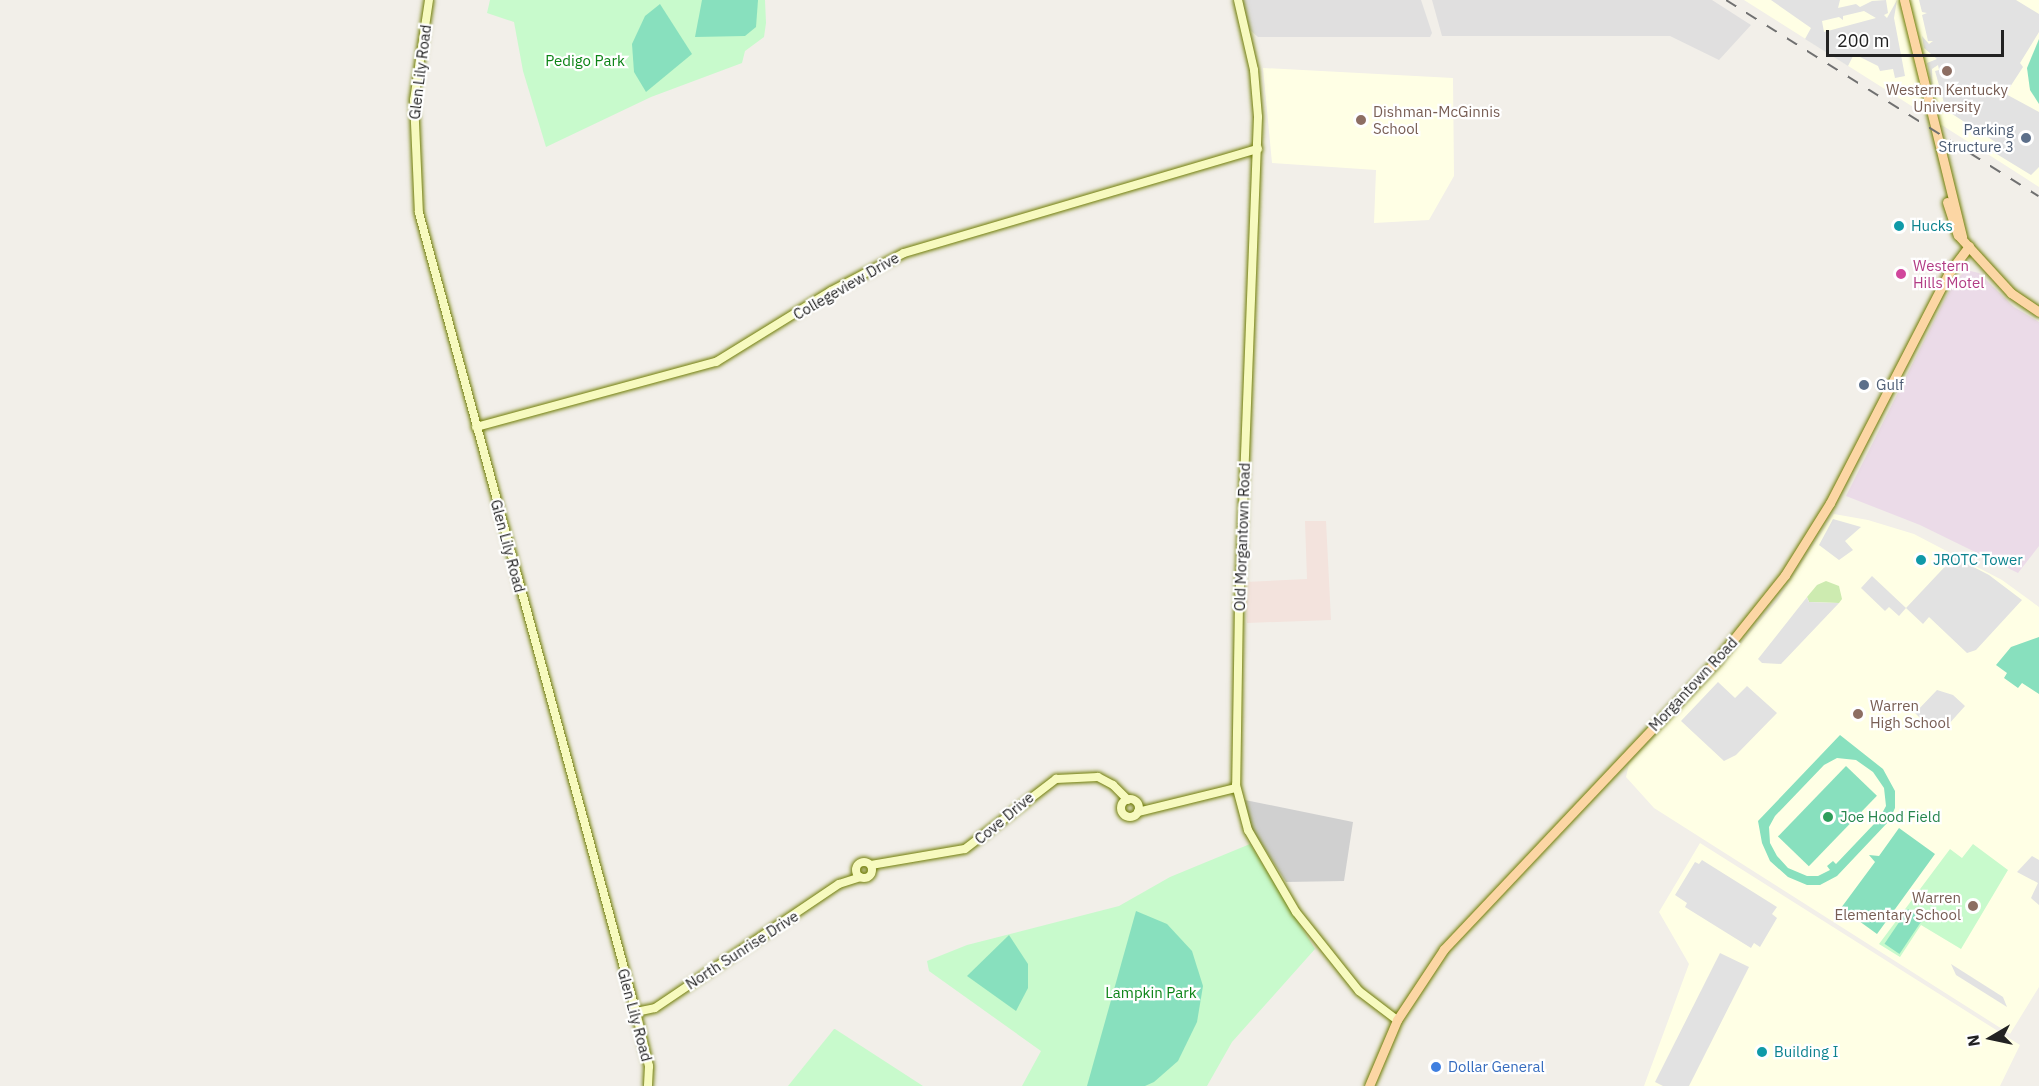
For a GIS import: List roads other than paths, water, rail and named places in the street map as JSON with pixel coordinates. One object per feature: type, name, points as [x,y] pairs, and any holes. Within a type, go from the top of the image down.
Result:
[{"type":"main road","points":[[1904,0],[1962,237],[2011,293],[2039,312]]},
{"type":"main road","name":"Morgantown Road","points":[[1369,1086],[1397,1020],[1455,937],[1717,660],[1769,597],[1830,503],[1944,281],[1969,246]]},
{"type":"street","name":"Glen Lily Road","points":[[429,0],[414,100],[417,198],[476,428],[636,1012],[649,1066],[648,1086]]},
{"type":"street","name":"Old Morgantown Road","points":[[1238,0],[1256,86],[1258,149],[1239,604],[1236,788],[1248,830],[1303,921],[1364,997],[1397,1020]]},
{"type":"street","name":"Collegeview Drive","points":[[476,428],[716,362],[831,291],[904,253],[1258,149]]},
{"type":"street","name":"Cove Drive","points":[[872,868],[884,864],[950,854],[972,846],[1037,790],[1056,779],[1098,777],[1118,790],[1124,803]]},
{"type":"street","points":[[1124,803],[1138,809],[1154,808],[1236,788]]},
{"type":"street","points":[[1124,803],[1127,817],[1138,809]]},
{"type":"street","name":"North Sunrise Drive","points":[[636,1012],[655,1008],[858,873],[862,861],[872,868],[867,878],[858,873]]},
{"type":"railway","points":[[1726,0],[2039,196]]},
{"type":"place","name":"Western Kentucky University","points":[[1947,71]]},
{"type":"place","name":"Dishman-McGinnis School","points":[[1361,120]]},
{"type":"place","name":"Parking Structure 3","points":[[2026,138]]},
{"type":"place","name":"Hucks","points":[[1899,226]]},
{"type":"place","name":"Western Hills Motel","points":[[1901,274]]},
{"type":"place","name":"Gulf","points":[[1864,385]]},
{"type":"place","name":"JROTC Tower","points":[[1921,560]]},
{"type":"place","name":"Warren High School","points":[[1858,714]]},
{"type":"place","name":"Joe Hood Field","points":[[1828,817]]},
{"type":"place","name":"Warren Elementary School","points":[[1973,906]]},
{"type":"place","name":"Building I","points":[[1762,1052]]},
{"type":"place","name":"Dollar General","points":[[1436,1067]]},
{"type":"park label","name":"Pedigo Park","points":[[585,61]]},
{"type":"park label","name":"Lampkin Park","points":[[1151,993]]}]
